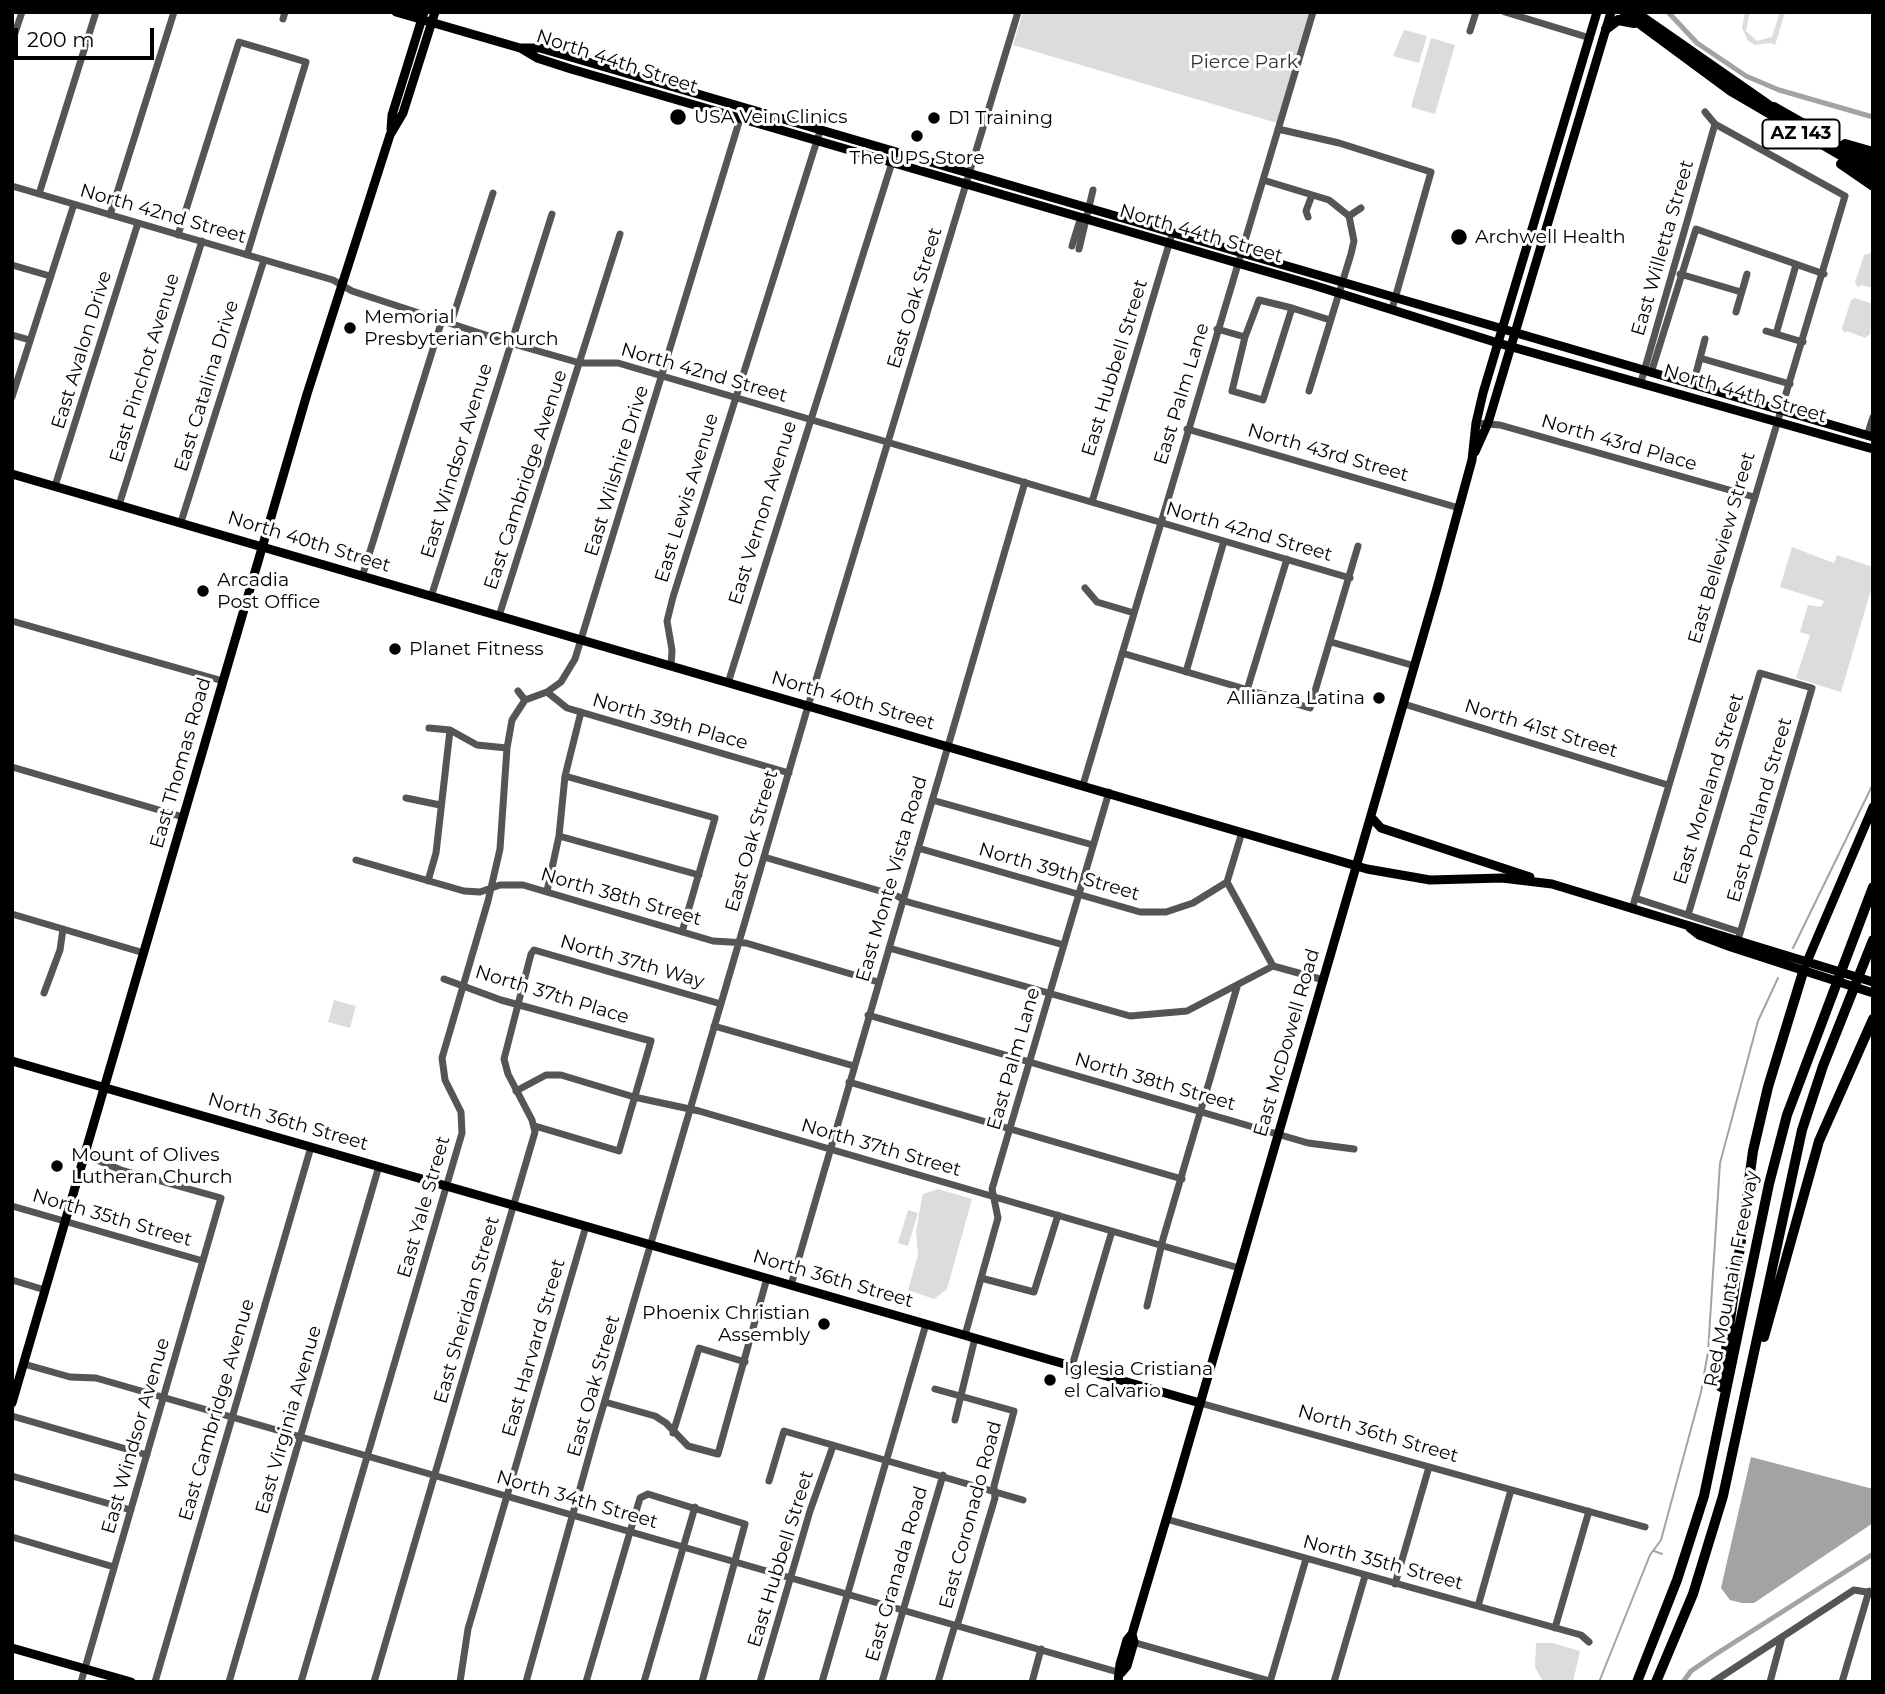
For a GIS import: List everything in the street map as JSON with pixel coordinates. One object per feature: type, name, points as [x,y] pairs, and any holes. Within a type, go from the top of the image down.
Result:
[{"type":"highway","name":"AZ 143","points":[[1624,12],[1731,91],[1873,174]]},
{"type":"highway","name":"AZ 143","points":[[1635,12],[1805,128],[1873,163]]},
{"type":"highway","points":[[1645,12],[1678,42]]},
{"type":"highway","points":[[1606,29],[1620,20],[1642,27]]},
{"type":"highway","points":[[1731,91],[1873,186]]},
{"type":"highway","points":[[1762,100],[1831,138],[1873,152]]},
{"type":"highway","name":"Red Mountain Freeway","points":[[1635,1682],[1683,1564],[1712,1462],[1777,1150],[1798,1081],[1873,887]]},
{"type":"highway","name":"Red Mountain Freeway","points":[[1659,1682],[1714,1529],[1796,1155],[1818,1082],[1873,940]]},
{"type":"highway","points":[[1712,1462],[1752,1158],[1763,1105],[1805,967]]},
{"type":"highway","points":[[1749,1379],[1817,1148],[1873,1019]]},
{"type":"main road","name":"North 44th Street","points":[[396,12],[426,18],[520,48],[537,58],[697,101],[1341,288],[1395,298],[1513,335],[1693,385],[1779,416],[1817,433],[1873,448]]},
{"type":"main road","name":"East Thomas Road","points":[[12,1403],[262,547],[390,135],[403,113],[426,18],[435,12]]},
{"type":"main road","name":"East McDowell Road","points":[[1472,460],[1476,423],[1501,331],[1544,196],[1597,12]]},
{"type":"main road","name":"East McDowell Road","points":[[1119,1678],[1127,1666],[1131,1639],[1415,666],[1472,460],[1488,423],[1611,12]]},
{"type":"main road","points":[[1580,74],[1593,71],[1596,48],[1590,38]]},
{"type":"main road","points":[[1565,125],[1579,121]]},
{"type":"main road","points":[[1544,196],[1556,199]]},
{"type":"main road","points":[[1539,210],[1551,212]]},
{"type":"main road","name":"North 44th Street","points":[[1341,288],[1392,309],[1498,343],[1641,382],[1870,437]]},
{"type":"main road","points":[[1817,433],[1858,440],[1870,437],[1873,448]]},
{"type":"main road","name":"North 40th Street","points":[[12,474],[1357,866],[1430,880],[1502,878],[1552,884],[1690,928],[1739,936],[1805,967],[1873,993]]},
{"type":"main road","points":[[1805,967],[1873,807]]},
{"type":"main road","points":[[1371,817],[1381,828],[1552,884]]},
{"type":"main road","name":"North 40th Street","points":[[1690,928],[1699,936],[1805,967],[1873,982]]},
{"type":"main road","name":"North 36th Street","points":[[12,1061],[1200,1403]]},
{"type":"main road","points":[[12,1648],[131,1682]]},
{"type":"street","points":[[12,42],[22,12]]},
{"type":"street","points":[[39,194],[96,12]]},
{"type":"street","points":[[110,215],[174,12]]},
{"type":"street","name":"East Oak Street","points":[[526,1682],[764,857],[1018,12]]},
{"type":"street","name":"East Palm Lane","points":[[1083,785],[1313,12]]},
{"type":"street","points":[[1471,30],[1476,12]]},
{"type":"street","points":[[1505,12],[1590,38]]},
{"type":"street","points":[[178,234],[239,42],[306,62],[247,255]]},
{"type":"street","points":[[1704,112],[1715,124]]},
{"type":"street","name":"East Wilshire Drive","points":[[581,640],[742,114]]},
{"type":"street","name":"East Belleview Street","points":[[1632,909],[1754,497],[1824,274],[1845,196],[1715,124]]},
{"type":"street","name":"East Willetta Street","points":[[1641,382],[1647,372],[1715,124]]},
{"type":"street","points":[[1278,129],[1339,143],[1431,172],[1392,309]]},
{"type":"street","name":"East Lewis Avenue","points":[[671,666],[672,650],[667,621],[818,136]]},
{"type":"street","name":"East Vernon Avenue","points":[[727,683],[808,419],[893,158]]},
{"type":"street","points":[[1264,180],[1336,203],[1349,216],[1354,241],[1309,391]]},
{"type":"street","name":"North 42nd Street","points":[[12,186],[264,260],[510,343],[580,363],[607,361],[663,376],[1350,578]]},
{"type":"street","points":[[1075,247],[1086,225],[1086,213],[1093,190]]},
{"type":"street","points":[[451,323],[493,193]]},
{"type":"street","points":[[1308,217],[1306,211],[1312,194]]},
{"type":"street","points":[[12,397],[74,204]]},
{"type":"street","points":[[1349,216],[1361,208]]},
{"type":"street","name":"East Windsor Avenue","points":[[432,597],[552,214]]},
{"type":"street","name":"East Avalon Drive","points":[[55,486],[138,223]]},
{"type":"street","points":[[1647,372],[1696,229],[1824,274]]},
{"type":"street","name":"East Cambridge Avenue","points":[[499,616],[620,234]]},
{"type":"street","name":"East Hubbell Street","points":[[1092,502],[1171,238]]},
{"type":"street","name":"East Pinchot Avenue","points":[[119,505],[202,241]]},
{"type":"street","name":"East Catalina Drive","points":[[181,523],[264,260]]},
{"type":"street","points":[[12,265],[50,276]]},
{"type":"street","points":[[1776,334],[1796,265]]},
{"type":"street","points":[[1680,274],[1741,292]]},
{"type":"street","points":[[1736,312],[1747,274]]},
{"type":"street","points":[[1292,308],[1263,400],[1232,391],[1245,337],[1259,300],[1292,308],[1330,320]]},
{"type":"street","points":[[362,577],[442,320]]},
{"type":"street","points":[[1217,329],[1245,337]]},
{"type":"street","points":[[1766,331],[1803,342]]},
{"type":"street","points":[[12,335],[30,340]]},
{"type":"street","points":[[1693,385],[1705,339]]},
{"type":"street","points":[[1700,358],[1790,384]]},
{"type":"street","points":[[1870,437],[1873,417]]},
{"type":"street","name":"North 43rd Place","points":[[1476,423],[1488,423],[1754,497]]},
{"type":"street","name":"North 43rd Street","points":[[1188,429],[1459,508]]},
{"type":"street","name":"East Monte Vista Road","points":[[791,1285],[1025,482]]},
{"type":"street","points":[[1186,671],[1224,541]]},
{"type":"street","points":[[1122,653],[1310,708],[1358,546]]},
{"type":"street","points":[[1247,690],[1287,559]]},
{"type":"street","points":[[1086,588],[1097,602],[1134,613]]},
{"type":"street","points":[[12,621],[223,681]]},
{"type":"street","points":[[518,691],[525,700],[547,692],[568,674],[581,640]]},
{"type":"street","points":[[1331,642],[1415,666]]},
{"type":"street","name":"East Portland Street","points":[[1739,936],[1812,688],[1760,673]]},
{"type":"street","name":"East Moreland Street","points":[[1688,915],[1760,673]]},
{"type":"street","name":"North 39th Place","points":[[547,692],[561,705],[581,712],[789,773]]},
{"type":"street","name":"East Yale Street","points":[[302,1682],[463,1126],[461,1112],[442,1073],[442,1058],[491,889],[500,849],[507,748],[512,720],[525,700]]},
{"type":"street","name":"North 41st Street","points":[[1404,704],[1668,785]]},
{"type":"street","points":[[547,891],[559,836],[565,776],[581,712]]},
{"type":"street","points":[[429,728],[450,730],[477,745],[507,748]]},
{"type":"street","points":[[428,881],[436,853],[450,730]]},
{"type":"street","points":[[12,767],[183,817]]},
{"type":"street","points":[[565,776],[715,818],[682,932]]},
{"type":"street","name":"East Palm Lane","points":[[965,1335],[998,1218],[996,1204],[991,1196],[1109,792]]},
{"type":"street","points":[[406,798],[440,805]]},
{"type":"street","points":[[932,800],[1093,845]]},
{"type":"street","points":[[1242,832],[1227,882],[1273,966]]},
{"type":"street","points":[[559,836],[699,874]]},
{"type":"street","name":"North 39th Street","points":[[918,848],[1125,909],[1153,913],[1193,903],[1227,882]]},
{"type":"street","points":[[764,857],[1064,945]]},
{"type":"street","name":"North 38th Street","points":[[356,860],[473,892],[516,884],[547,891],[718,942],[739,943],[878,982]]},
{"type":"street","points":[[1635,898],[1688,915],[1739,936]]},
{"type":"street","points":[[12,914],[144,953]]},
{"type":"street","points":[[44,993],[60,950],[63,929]]},
{"type":"street","points":[[888,948],[1123,1016],[1150,1017],[1186,1012],[1273,966],[1324,980]]},
{"type":"street","name":"North 37th Way","points":[[517,1004],[534,950],[721,1004]]},
{"type":"street","name":"North 37th Place","points":[[444,979],[517,1004],[651,1041],[634,1097]]},
{"type":"street","points":[[1147,1306],[1238,986]]},
{"type":"street","points":[[517,1004],[505,1059],[508,1074],[535,1126],[619,1151],[634,1097]]},
{"type":"street","name":"North 38th Street","points":[[868,1015],[1319,1146],[1354,1149]]},
{"type":"street","points":[[715,1026],[854,1066]]},
{"type":"street","name":"North 37th Street","points":[[516,1091],[554,1074],[634,1097],[690,1109],[1239,1268]]},
{"type":"street","points":[[849,1082],[1182,1179]]},
{"type":"street","name":"East Sheridan Street","points":[[374,1682],[535,1126]]},
{"type":"street","name":"East Cambridge Avenue","points":[[155,1682],[311,1147]]},
{"type":"street","name":"East Windsor Avenue","points":[[80,1682],[221,1198],[121,1170],[85,1155]]},
{"type":"street","name":"East Virginia Avenue","points":[[229,1682],[379,1166]]},
{"type":"street","name":"North 35th Street","points":[[12,1206],[203,1261]]},
{"type":"street","points":[[981,1278],[1034,1292],[1058,1215]]},
{"type":"street","name":"East Harvard Street","points":[[460,1682],[468,1629],[586,1226]]},
{"type":"street","points":[[1073,1366],[1111,1231]]},
{"type":"street","points":[[605,1402],[655,1416],[666,1423],[688,1446],[718,1454],[766,1278]]},
{"type":"street","points":[[12,1280],[45,1290]]},
{"type":"street","points":[[822,1682],[926,1324]]},
{"type":"street","points":[[955,1420],[975,1338]]},
{"type":"street","points":[[673,1433],[699,1348],[745,1362]]},
{"type":"street","name":"North 34th Street","points":[[24,1364],[69,1377],[92,1377],[232,1417],[1041,1650],[1119,1678]]},
{"type":"street","points":[[935,1389],[960,1396]]},
{"type":"street","name":"East Coronado Road","points":[[941,1681],[995,1492],[1014,1411],[960,1396]]},
{"type":"street","name":"North 36th Street","points":[[1200,1403],[1645,1527]]},
{"type":"street","points":[[12,1416],[146,1455]]},
{"type":"street","points":[[769,1481],[783,1431],[1023,1500]]},
{"type":"street","name":"East Hubbell Street","points":[[760,1682],[833,1446]]},
{"type":"street","points":[[1395,1584],[1429,1467]]},
{"type":"street","name":"East Granada Road","points":[[882,1682],[943,1475]]},
{"type":"street","points":[[12,1476],[131,1510]]},
{"type":"street","points":[[1478,1606],[1511,1490]]},
{"type":"street","points":[[586,1682],[643,1495],[695,1507],[745,1524],[702,1682]]},
{"type":"street","points":[[644,1682],[695,1507]]},
{"type":"street","points":[[1555,1628],[1589,1511]]},
{"type":"street","name":"North 35th Street","points":[[1166,1520],[1581,1635],[1589,1642]]},
{"type":"street","points":[[12,1537],[114,1567]]},
{"type":"street","points":[[1131,1639],[1270,1681],[1306,1559]]},
{"type":"street","points":[[1334,1682],[1365,1576]]},
{"type":"street","points":[[1713,1682],[1857,1589],[1871,1592],[1842,1682]]},
{"type":"street","points":[[1770,1682],[1782,1637]]},
{"type":"street","points":[[1032,1682],[1041,1650]]},
{"type":"green space","name":"Pierce Park","points":[[1023,12],[1310,12],[1277,123],[1013,45]]},
{"type":"green space","points":[[1745,12],[1750,12],[1746,31],[1757,41],[1772,37],[1780,12],[1785,12],[1775,45],[1755,45],[1748,41],[1742,28]]},
{"type":"green space","points":[[1404,30],[1427,36],[1419,63],[1393,56]]},
{"type":"green space","points":[[1431,38],[1455,45],[1435,114],[1411,107]]},
{"type":"green space","points":[[1870,253],[1873,257],[1873,288],[1861,285],[1858,288],[1855,282],[1864,255]]},
{"type":"green space","points":[[1855,298],[1873,304],[1870,334],[1865,338],[1847,331],[1844,333],[1842,328],[1851,300]]},
{"type":"green space","points":[[1792,547],[1834,563],[1837,555],[1873,567],[1873,583],[1841,692],[1796,678],[1810,635],[1800,632],[1808,605],[1821,607],[1824,601],[1780,587]]},
{"type":"green space","points":[[334,1000],[356,1006],[350,1028],[328,1022]]},
{"type":"green space","points":[[938,1189],[972,1199],[947,1289],[934,1299],[908,1290],[918,1255],[916,1231],[923,1194]]},
{"type":"green space","points":[[908,1210],[918,1213],[908,1246],[898,1243]]},
{"type":"green space","points":[[1536,1643],[1552,1643],[1580,1651],[1573,1682],[1543,1682],[1535,1667]]},
{"type":"shaded area","points":[[1751,1457],[1873,1489],[1873,1523],[1754,1603],[1742,1603],[1730,1600],[1721,1588]]},
{"type":"waterway","points":[[1668,12],[1697,43],[1746,76],[1779,90],[1873,117]]},
{"type":"waterway","points":[[1793,948],[1873,784]]},
{"type":"waterway","points":[[1599,1682],[1650,1555],[1661,1540],[1701,1392],[1708,1352],[1720,1163],[1758,1021],[1778,978]]},
{"type":"waterway","points":[[1654,1551],[1662,1554]]},
{"type":"waterway","points":[[1683,1682],[1691,1671],[1716,1654],[1873,1554]]},
{"type":"place","name":"USA Vein Clinics","points":[[678,117]]},
{"type":"place","name":"D1 Training","points":[[934,118]]},
{"type":"place","name":"The UPS Store","points":[[917,136]]},
{"type":"place","name":"Archwell Health","points":[[1459,237]]},
{"type":"place","name":"Memorial Presbyterian Church","points":[[350,328]]},
{"type":"place","name":"Arcadia Post Office","points":[[203,591]]},
{"type":"place","name":"Planet Fitness","points":[[395,649]]},
{"type":"place","name":"Allianza Latina","points":[[1379,698]]},
{"type":"place","name":"Mount of Olives Lutheran Church","points":[[57,1166]]},
{"type":"place","name":"Phoenix Christian Assembly","points":[[824,1324]]},
{"type":"place","name":"Iglesia Cristiana el Calvario","points":[[1050,1380]]}]
